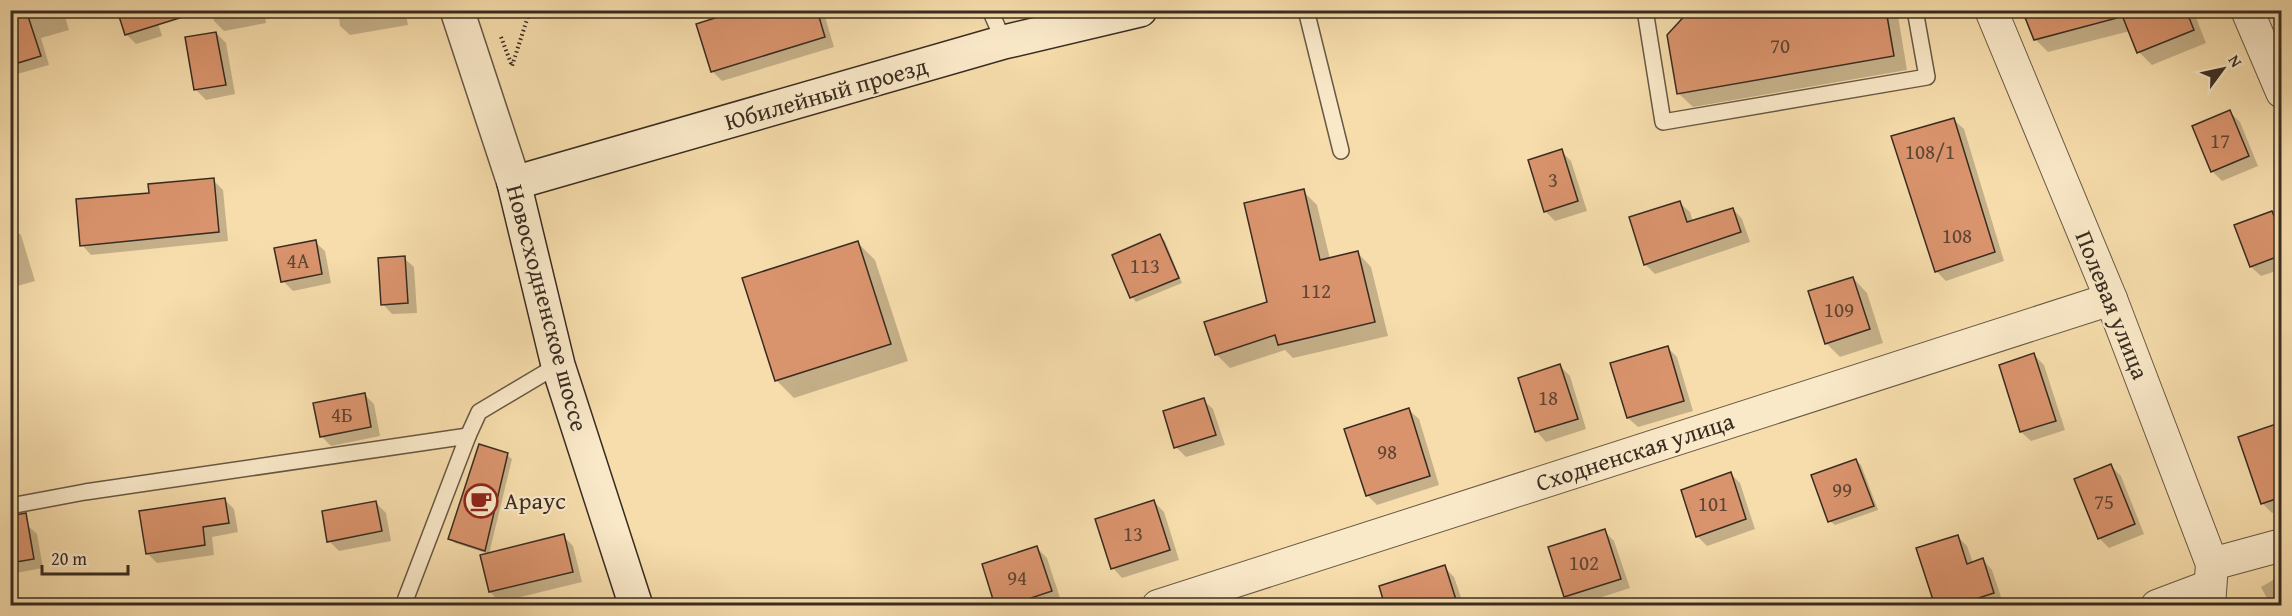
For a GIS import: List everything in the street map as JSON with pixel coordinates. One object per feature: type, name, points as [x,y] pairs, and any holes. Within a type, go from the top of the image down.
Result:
[{"type":"main road","name":"Новосходненское шоссе","points":[[457,10],[514,183],[558,365],[636,606]]},
{"type":"main road","name":"Юбилейный проезд","points":[[514,183],[1004,42],[1140,10]]},
{"type":"street","name":"Полевая улица","points":[[1991,10],[2111,299],[2210,585]]},
{"type":"street","points":[[2247,10],[2282,92]]},
{"type":"street","name":"Сходненская улица","points":[[1158,606],[2111,299]]},
{"type":"street","points":[[2157,606],[2210,585],[2282,544]]},
{"type":"lane","points":[[990,10],[1004,42]]},
{"type":"lane","points":[[1306,10],[1341,151]]},
{"type":"lane","points":[[1645,10],[1663,122],[1927,77],[1915,10]]},
{"type":"lane","points":[[403,606],[479,412],[558,365]]},
{"type":"lane","points":[[10,506],[85,492],[468,436]]},
{"type":"path","points":[[499,33],[512,66],[530,10]]},
{"type":"building","points":[[10,10],[26,10],[41,56],[18,63],[10,40]]},
{"type":"building","points":[[117,10],[185,10],[186,16],[125,35]]},
{"type":"building","points":[[740,10],[817,10],[825,37],[711,72],[696,24]]},
{"type":"building","points":[[1690,10],[1886,10],[1894,56],[1677,94],[1667,35]]},
{"type":"building","points":[[2022,10],[2116,10],[2117,18],[2034,40]]},
{"type":"building","points":[[2120,10],[2186,10],[2194,30],[2137,53]]},
{"type":"building","points":[[216,32],[226,85],[194,90],[185,37]]},
{"type":"building","points":[[2230,110],[2249,156],[2211,172],[2192,126]]},
{"type":"building","points":[[1954,118],[1995,252],[1935,272],[1891,136]]},
{"type":"building","points":[[1562,149],[1578,201],[1544,212],[1528,160]]},
{"type":"building","points":[[214,178],[219,232],[80,246],[76,199],[149,193],[148,184]]},
{"type":"building","points":[[1304,189],[1320,260],[1358,251],[1375,322],[1278,345],[1275,335],[1215,355],[1204,322],[1267,302],[1244,203]]},
{"type":"building","points":[[1680,201],[1687,222],[1733,208],[1741,232],[1644,265],[1629,217]]},
{"type":"building","points":[[2272,211],[2282,235],[2282,255],[2250,267],[2234,225]]},
{"type":"building","points":[[1160,234],[1179,278],[1130,298],[1112,255]]},
{"type":"building","points":[[316,240],[322,274],[281,282],[274,248]]},
{"type":"building","points":[[858,241],[891,344],[775,381],[742,278]]},
{"type":"building","points":[[405,256],[408,303],[381,305],[378,258]]},
{"type":"building","points":[[1853,277],[1870,329],[1825,344],[1808,291]]},
{"type":"building","points":[[1668,346],[1684,401],[1627,418],[1610,363]]},
{"type":"building","points":[[2034,353],[2056,421],[2020,432],[1999,365]]},
{"type":"building","points":[[1560,364],[1578,419],[1535,432],[1518,378]]},
{"type":"building","points":[[365,393],[371,427],[320,437],[313,403]]},
{"type":"building","points":[[1204,398],[1216,435],[1174,448],[1163,411]]},
{"type":"building","points":[[1409,408],[1430,476],[1366,496],[1344,429]]},
{"type":"building","points":[[2282,422],[2282,497],[2261,504],[2238,437]]},
{"type":"building","points":[[479,444],[508,453],[485,551],[448,539]]},
{"type":"building","points":[[1856,459],[1874,506],[1828,522],[1811,475]]},
{"type":"building","points":[[2111,464],[2135,524],[2098,539],[2074,479]]},
{"type":"building","points":[[1731,472],[1746,519],[1696,537],[1681,490]]},
{"type":"building","points":[[225,498],[229,523],[203,527],[205,545],[146,554],[139,511]]},
{"type":"building","points":[[1154,500],[1170,550],[1111,569],[1095,519]]},
{"type":"building","points":[[376,501],[382,531],[327,542],[322,511]]},
{"type":"building","points":[[26,513],[34,559],[10,563],[10,516]]},
{"type":"building","points":[[1605,529],[1621,579],[1564,597],[1548,547]]},
{"type":"building","points":[[564,534],[573,572],[489,592],[480,555]]},
{"type":"building","points":[[1958,535],[1967,564],[1983,558],[1994,593],[1954,606],[1935,606],[1916,548]]},
{"type":"building","points":[[1037,546],[1052,591],[1007,606],[995,606],[982,564]]},
{"type":"building","points":[[1445,565],[1458,606],[1385,606],[1379,586]]},
{"type":"place","name":"Араус","points":[[481,501]]}]
